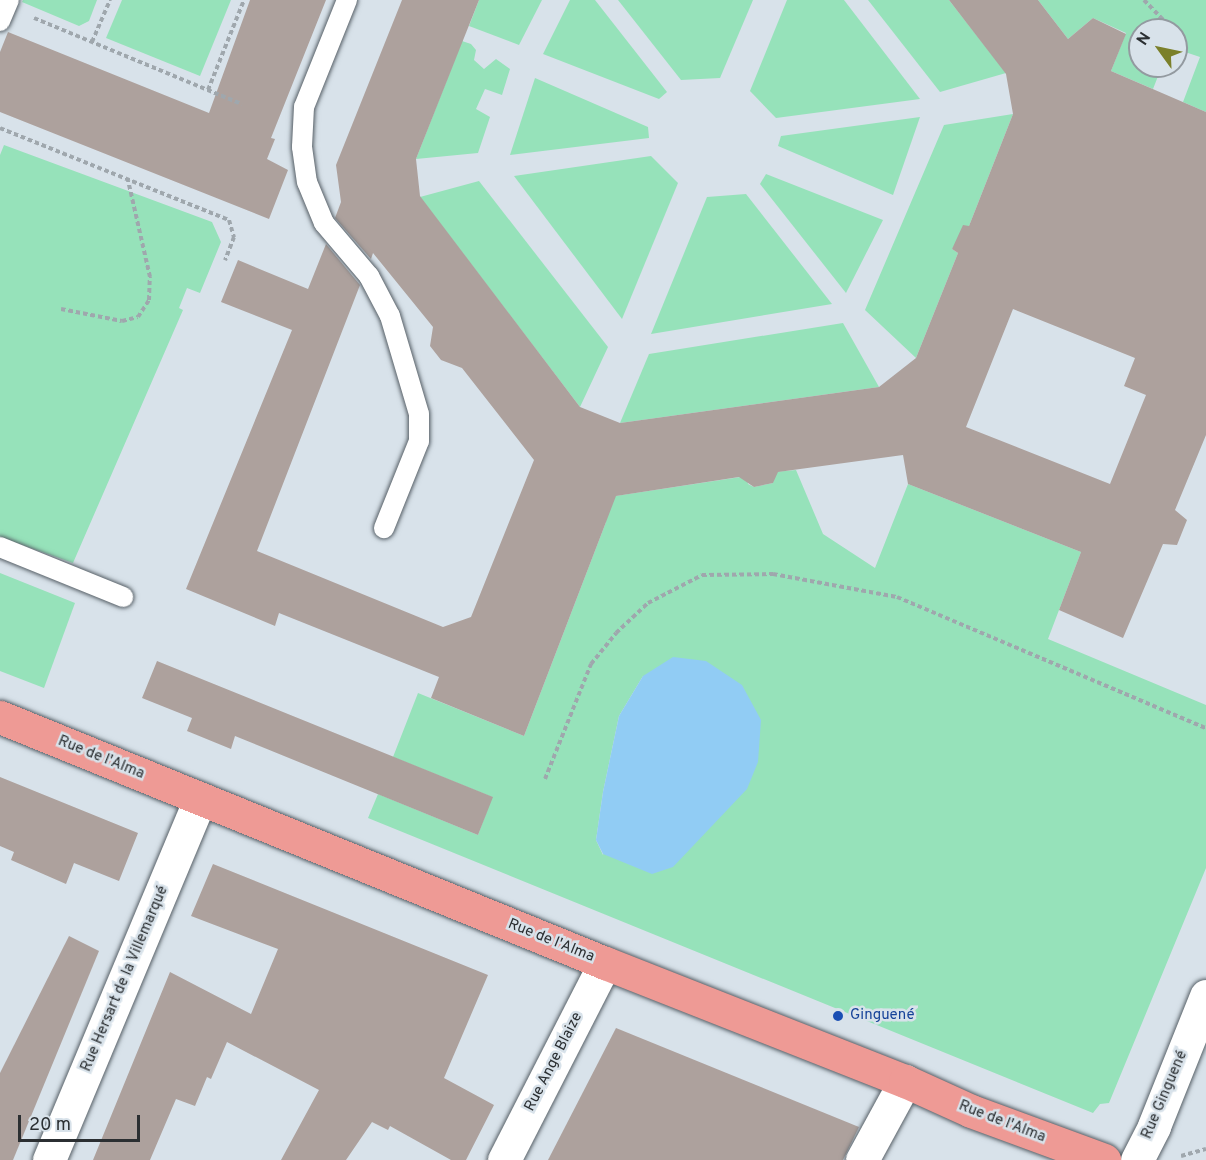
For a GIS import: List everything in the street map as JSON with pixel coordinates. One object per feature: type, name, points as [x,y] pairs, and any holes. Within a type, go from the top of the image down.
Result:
[{"type":"main road","name":"Rue de l'Alma","points":[[0,717],[605,963],[905,1081],[981,1115],[1104,1160]]},
{"type":"street","name":"Rue Hersart de la Villemarqué","points":[[49,1160],[200,799]]},
{"type":"street","name":"Rue Ange Blaize","points":[[504,1160],[605,963]]},
{"type":"street","name":"Rue Ginguené","points":[[1137,1160],[1154,1126],[1206,996]]},
{"type":"street","points":[[861,1160],[905,1081]]},
{"type":"lane","points":[[347,0],[304,107],[302,147],[307,182],[324,223],[369,276],[390,316],[419,414],[419,441],[384,528]]},
{"type":"lane","points":[[0,546],[123,597]]},
{"type":"path","points":[[92,42],[110,0]]},
{"type":"path","points":[[208,90],[244,0]]},
{"type":"path","points":[[1144,0],[1161,18]]},
{"type":"path","points":[[5,9],[242,104]]},
{"type":"path","points":[[0,128],[229,220],[234,237],[225,260]]},
{"type":"path","points":[[61,309],[122,321],[138,317],[149,300],[150,277],[128,179]]},
{"type":"path","points":[[545,779],[591,664],[616,633],[648,603],[702,575],[773,574],[897,597],[1206,728]]},
{"type":"path","points":[[1176,1157],[1206,1149]]},
{"type":"green space","points":[[23,0],[97,0],[89,21],[79,26],[22,2]]},
{"type":"green space","points":[[122,0],[231,0],[200,76],[106,38]]},
{"type":"green space","points":[[479,0],[542,0],[519,45],[469,26]]},
{"type":"green space","points":[[570,0],[595,0],[667,92],[659,99],[543,54]]},
{"type":"green space","points":[[618,0],[753,0],[720,78],[681,80]]},
{"type":"green space","points":[[787,0],[844,0],[920,99],[776,118],[750,91]]},
{"type":"green space","points":[[868,0],[949,0],[1006,73],[940,92]]},
{"type":"green space","points":[[1038,0],[1206,0],[1206,112],[1183,102],[1200,57],[1188,53],[1188,18],[1128,18],[1128,78],[1157,78],[1153,89],[1111,71],[1126,33],[1093,18],[1068,39]]},
{"type":"green space","points":[[462,41],[471,44],[476,50],[474,60],[484,69],[496,59],[510,69],[502,95],[485,89],[476,109],[490,117],[478,153],[416,159]]},
{"type":"green space","points":[[535,78],[648,127],[649,138],[510,155]]},
{"type":"green space","points":[[1013,114],[969,226],[952,249],[958,253],[916,358],[865,310],[944,125]]},
{"type":"green space","points":[[920,117],[893,195],[778,146],[781,136]]},
{"type":"green space","points":[[4,145],[212,222],[221,242],[200,293],[187,288],[179,308],[183,310],[73,563],[0,537],[0,155]]},
{"type":"green space","points":[[651,156],[678,183],[622,319],[514,176]]},
{"type":"green space","points":[[766,174],[883,220],[846,293],[760,184]]},
{"type":"green space","points":[[479,181],[608,347],[580,407],[420,197]]},
{"type":"green space","points":[[746,194],[832,304],[651,334],[707,197]]},
{"type":"green space","points":[[843,323],[879,387],[620,423],[649,354]]},
{"type":"green space","points":[[796,470],[823,534],[875,568],[908,484],[1081,552],[1048,639],[1206,705],[1206,868],[1109,1103],[1100,1104],[1093,1113],[368,818],[378,794],[478,835],[492,797],[393,757],[418,693],[524,736],[606,522],[589,500],[747,476],[748,484],[754,487],[773,483],[774,472]],"holes":[[[643,676],[603,855],[596,840],[603,792],[619,716]]]},
{"type":"green space","points":[[0,573],[75,603],[44,688],[0,671]]},
{"type":"water","points":[[673,657],[706,661],[742,685],[761,720],[758,762],[747,789],[673,867],[652,874],[603,854],[596,840],[603,792],[619,716],[643,676]]},
{"type":"building","points":[[250,0],[326,0],[271,138],[275,139],[267,159],[288,170],[269,219],[0,112],[0,52],[8,32],[209,113]]},
{"type":"building","points":[[402,0],[479,0],[416,159],[420,196],[580,407],[620,423],[879,387],[916,358],[958,253],[952,249],[963,225],[969,226],[1013,114],[1006,74],[949,0],[1038,0],[1068,39],[1093,18],[1126,34],[1111,71],[1206,112],[1206,435],[1175,510],[1187,520],[1177,545],[1163,544],[1123,638],[1059,610],[1081,552],[908,484],[903,455],[778,472],[773,483],[754,487],[739,477],[616,496],[524,736],[431,698],[439,677],[279,613],[275,626],[186,589],[292,330],[221,302],[238,260],[308,289],[326,244],[360,285],[257,551],[443,627],[471,617],[534,460],[462,368],[441,360],[430,346],[433,327],[373,253],[371,259],[335,218],[341,202],[336,165]],"holes":[[[1013,309],[1135,358],[1124,386],[1146,395],[1110,484],[966,427]]]},
{"type":"building","points":[[157,661],[493,797],[478,835],[235,736],[231,749],[187,731],[192,718],[142,698]]},
{"type":"building","points":[[0,777],[138,833],[119,881],[74,863],[66,884],[11,860],[14,852],[0,846]]},
{"type":"building","points":[[213,864],[488,975],[444,1078],[494,1105],[466,1160],[451,1160],[390,1126],[388,1130],[372,1122],[346,1160],[281,1160],[319,1090],[227,1042],[211,1079],[207,1077],[195,1106],[176,1099],[150,1160],[93,1160],[170,972],[251,1014],[278,949],[191,916]]},
{"type":"building","points":[[69,936],[99,951],[13,1160],[0,1160],[0,1073]]},
{"type":"building","points":[[616,1028],[859,1127],[843,1160],[548,1160]]},
{"type":"place","name":"Ginguené","points":[[838,1016]]}]
